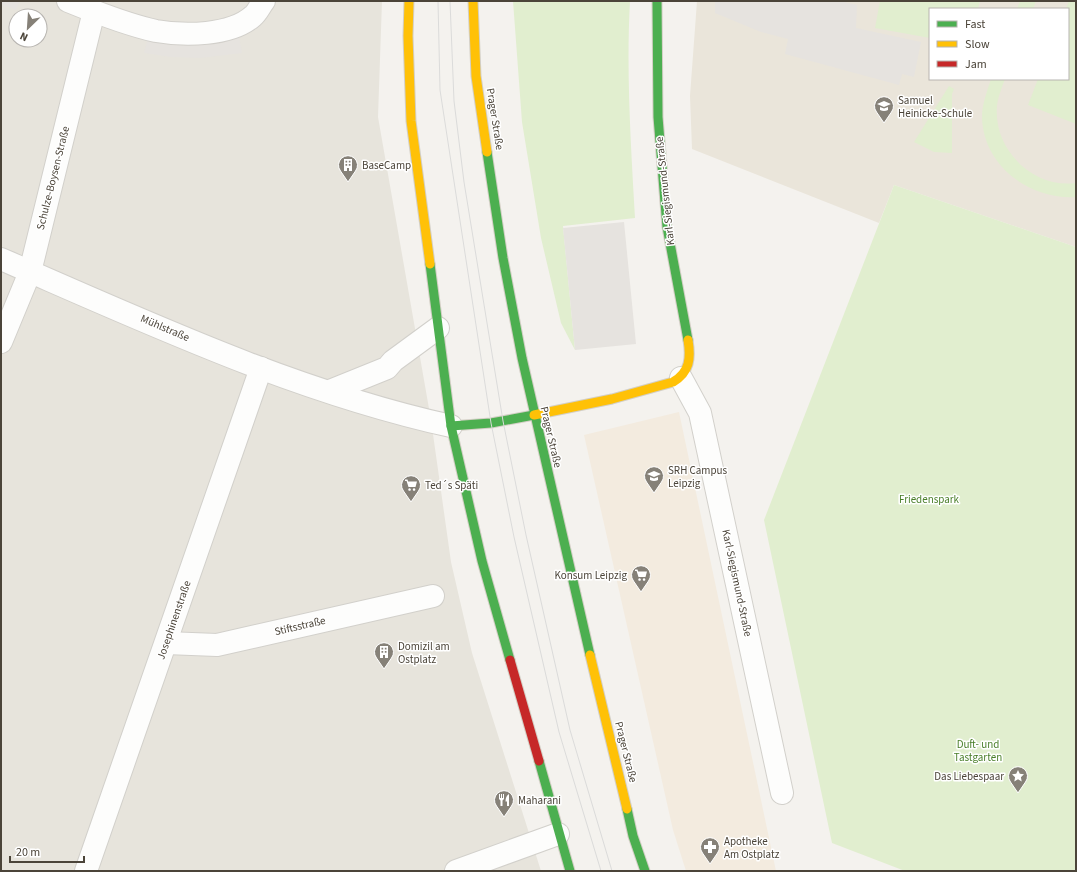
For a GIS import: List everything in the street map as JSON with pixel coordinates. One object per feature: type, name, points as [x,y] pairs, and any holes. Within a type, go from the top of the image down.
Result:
[{"type":"main road","points":[[409,1],[408,36],[411,121],[451,426],[482,561],[558,834],[570,871]]},
{"type":"main road","name":"Prager Straße","points":[[473,1],[476,76],[503,258],[534,415],[630,821],[645,871]]},
{"type":"main road","name":"Karl-Siegismund-Straße","points":[[657,1],[658,117],[667,227],[689,345],[689,364],[681,378]]},
{"type":"main road","points":[[451,426],[491,423],[570,409],[659,388],[681,378]]},
{"type":"street","points":[[68,1],[156,31],[187,34],[217,32],[240,25],[254,16],[264,1]]},
{"type":"street","name":"Schulze-Boysen-Straße","points":[[1,342],[30,272],[94,11]]},
{"type":"street","name":"Mühlstraße","points":[[1,259],[261,368],[398,414],[451,426]]},
{"type":"street","points":[[330,392],[387,368],[393,361],[438,328]]},
{"type":"street","name":"Josephinenstraße","points":[[86,871],[261,368]]},
{"type":"street","name":"Karl-Siegismund-Straße","points":[[681,378],[700,413],[782,793]]},
{"type":"street","name":"Stiftsstraße","points":[[166,643],[217,645],[433,596]]},
{"type":"street","points":[[456,871],[558,834]]},
{"type":"shaded area","points":[[1,1],[382,1],[378,117],[431,420],[451,562],[472,653],[541,871],[1,871]]},
{"type":"shaded area","points":[[1,1],[20,1],[17,8],[11,8],[1,4]]},
{"type":"shaded area","name":"Samuel Heinicke-Schule","points":[[697,1],[1076,1],[1076,247],[894,185],[879,223],[692,149],[690,96]]},
{"type":"shaded area","points":[[715,1],[840,1],[857,5],[856,28],[921,42],[914,77],[902,74],[899,85],[785,54],[788,39],[761,32],[715,13]]},
{"type":"shaded area","points":[[239,37],[242,53],[200,58],[171,57],[144,53],[148,39],[198,44]]},
{"type":"shaded area","points":[[624,222],[636,344],[575,350],[563,228]]},
{"type":"shaded area","points":[[679,412],[776,871],[686,871],[673,830],[584,435]]},
{"type":"green space","points":[[513,1],[630,1],[629,82],[635,218],[563,226],[575,350],[561,323],[541,238],[522,122]]},
{"type":"green space","points":[[880,1],[980,1],[978,8],[929,8],[929,38],[875,28]]},
{"type":"green space","points":[[1020,1],[1036,1],[1033,8],[1017,8]]},
{"type":"green space","points":[[1069,1],[1076,1],[1076,124],[1028,105],[1038,80],[1069,80],[1069,8],[1066,8]]},
{"type":"green space","points":[[991,80],[1005,80],[997,106],[997,122],[1009,151],[1019,163],[1031,173],[1045,180],[1060,183],[1076,183],[1076,197],[1042,193],[1026,186],[1000,165],[991,151],[984,135],[982,112]]},
{"type":"green space","points":[[949,86],[954,89],[952,94],[952,153],[934,152],[914,142]]},
{"type":"green space","name":"Friedenspark","points":[[894,185],[1076,247],[1076,871],[905,871],[832,843],[764,520]]},
{"type":"tram line","points":[[438,1],[440,90],[491,423],[514,537],[559,732],[601,871]]},
{"type":"tram line","points":[[450,1],[454,101],[464,182],[503,421],[526,535],[570,730],[612,871]]},
{"type":"traffic: fast","points":[[657,1],[658,117],[667,227],[688,340]]},
{"type":"traffic: fast","points":[[487,152],[503,258],[522,358],[590,655]]},
{"type":"traffic: fast","points":[[430,264],[451,426],[482,561],[510,660]]},
{"type":"traffic: fast","points":[[451,426],[491,423],[534,415]]},
{"type":"traffic: fast","points":[[539,761],[570,871]]},
{"type":"traffic: fast","points":[[627,809],[633,836],[645,871]]},
{"type":"traffic: slow","points":[[409,1],[408,36],[411,121],[430,264]]},
{"type":"traffic: slow","points":[[473,1],[476,76],[487,152]]},
{"type":"traffic: slow","points":[[534,415],[612,399],[673,382],[683,374],[688,364],[688,340]]},
{"type":"traffic: slow","points":[[590,655],[627,809]]},
{"type":"traffic: jam","points":[[510,660],[539,761]]},
{"type":"place","name":"Samuel Heinicke-Schule","points":[[884,123]]},
{"type":"place","name":"BaseCamp","points":[[348,182]]},
{"type":"place","name":"SRH Campus Leipzig","points":[[654,493]]},
{"type":"place","name":"Ted´s Späti","points":[[411,502]]},
{"type":"place","name":"Konsum Leipzig","points":[[641,592]]},
{"type":"place","name":"Domizil am Ostplatz","points":[[384,669]]},
{"type":"place","name":"Das Liebespaar","points":[[1018,793]]},
{"type":"place","name":"Maharani","points":[[504,817]]},
{"type":"place","name":"Apotheke Am Ostplatz","points":[[710,864]]},
{"type":"park label","name":"Duft- und Tastgarten","points":[[978,750]]}]
